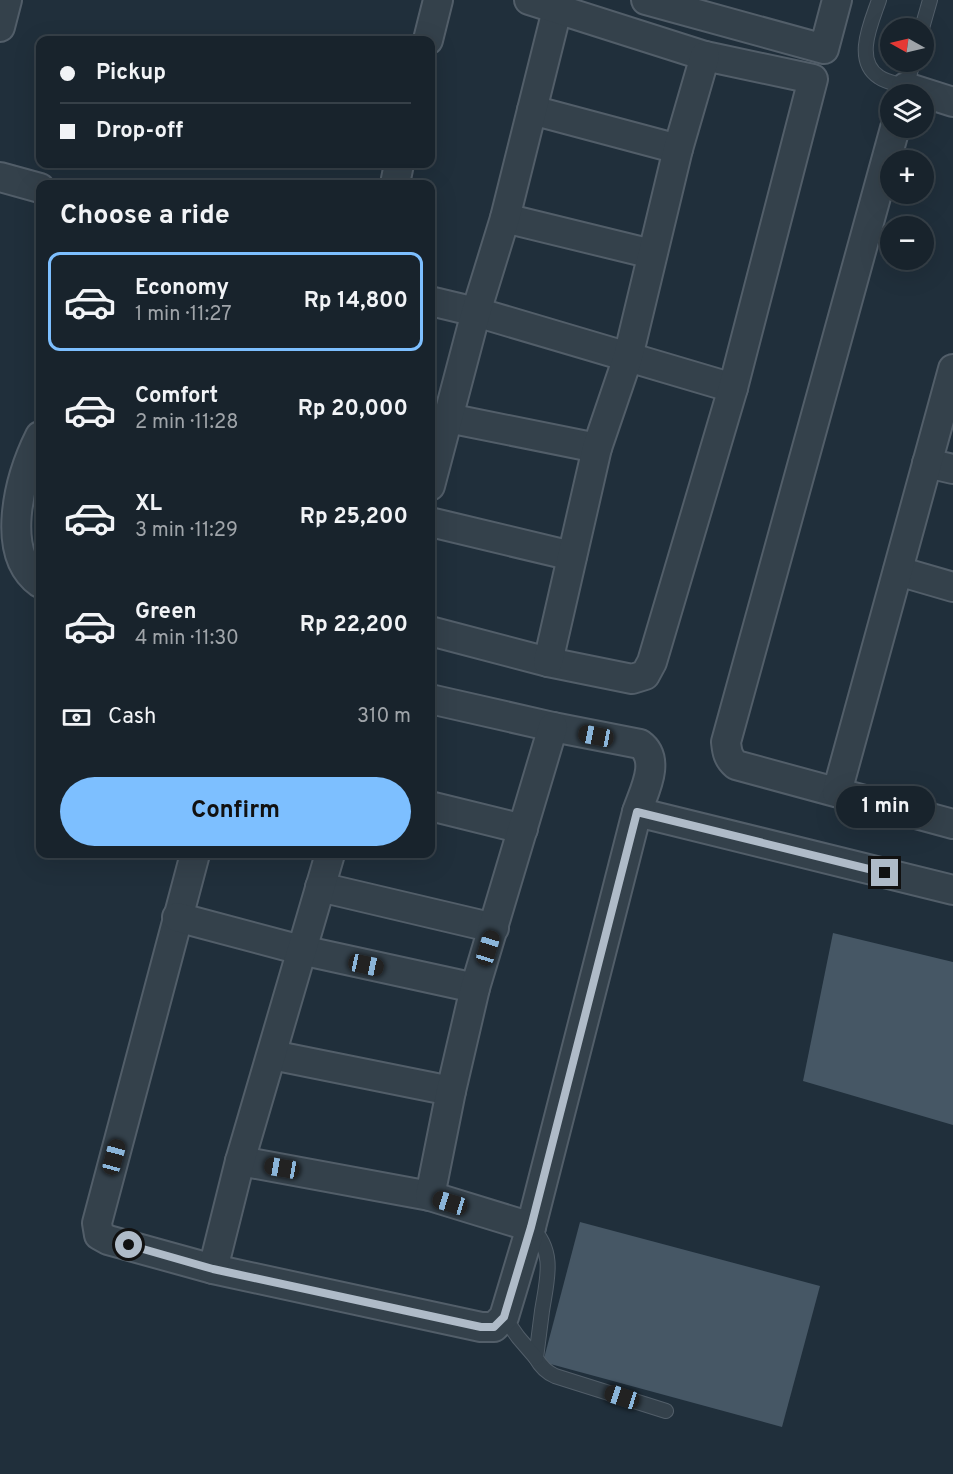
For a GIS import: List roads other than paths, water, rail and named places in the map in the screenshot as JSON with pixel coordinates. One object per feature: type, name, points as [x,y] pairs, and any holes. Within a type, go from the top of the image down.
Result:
[{"type":"street","points":[[0,27],[7,0]]},
{"type":"street","points":[[429,36],[438,0]]},
{"type":"street","points":[[435,632],[548,662],[632,679],[645,675],[649,669],[733,388],[813,79],[705,56],[529,0]]},
{"type":"street","points":[[646,0],[824,49],[837,0]]},
{"type":"street","points":[[435,467],[476,312],[505,218],[557,10]]},
{"type":"street","points":[[548,662],[597,448],[628,357],[678,149],[705,56]]},
{"type":"street","points":[[908,81],[953,102]]},
{"type":"street","points":[[532,110],[678,149]]},
{"type":"street","points":[[892,138],[726,742],[728,756],[736,765],[953,824]]},
{"type":"street","points":[[0,177],[36,187]]},
{"type":"street","points":[[505,218],[652,254]]},
{"type":"street","points":[[435,302],[476,312],[733,388]]},
{"type":"street","points":[[837,792],[898,571],[940,466],[953,369]]},
{"type":"street","points":[[448,418],[597,448]]},
{"type":"street","points":[[36,444],[19,477],[6,528],[12,559],[20,570],[36,581]]},
{"type":"street","points":[[435,523],[572,556]]},
{"type":"street","points":[[898,571],[953,587]]},
{"type":"street","points":[[194,858],[97,1229],[103,1238],[213,1269],[481,1327],[494,1327],[504,1317],[531,1227],[637,812],[651,769],[645,748],[640,744],[435,700]]},
{"type":"street","points":[[430,1196],[451,1090],[475,988],[553,727]]},
{"type":"street","points":[[435,807],[522,829]]},
{"type":"street","points":[[637,812],[953,890]]},
{"type":"street","points":[[213,1269],[240,1161],[329,858]]},
{"type":"street","points":[[320,886],[494,928]]},
{"type":"street","points":[[177,917],[301,950],[475,988]]},
{"type":"street","points":[[272,1055],[451,1090]]},
{"type":"street","points":[[240,1161],[430,1196],[531,1227]]},
{"type":"lane","points":[[879,0],[865,51],[878,77],[908,81]]},
{"type":"lane","points":[[925,18],[930,0]]},
{"type":"lane","points":[[531,1227],[540,1236],[548,1257],[548,1274],[536,1358]]},
{"type":"lane","points":[[504,1317],[543,1368],[555,1376],[666,1412]]}]
